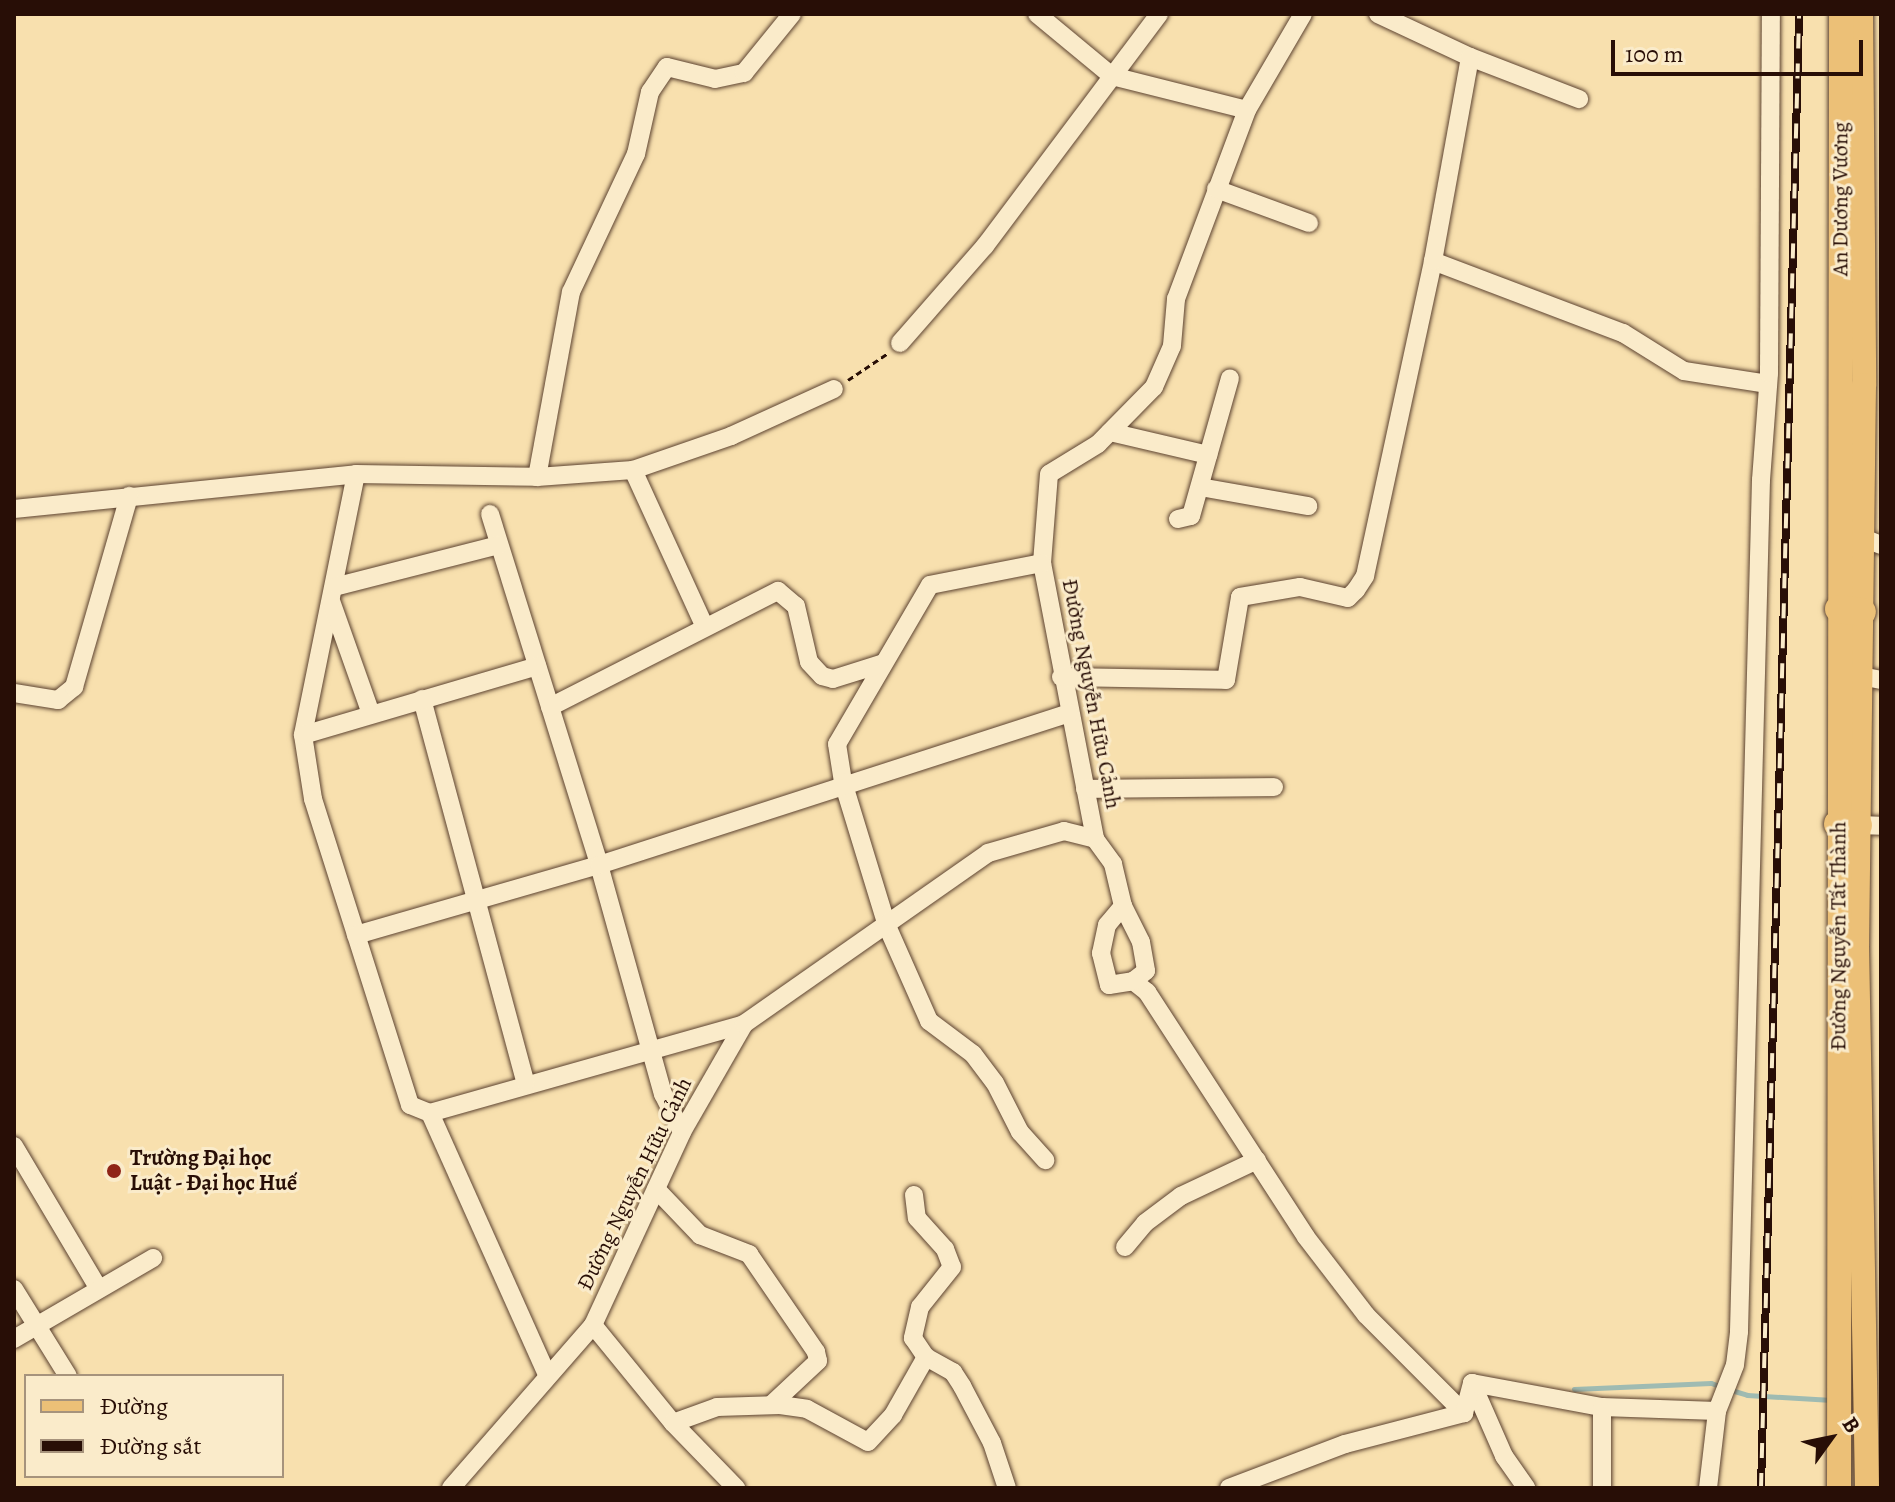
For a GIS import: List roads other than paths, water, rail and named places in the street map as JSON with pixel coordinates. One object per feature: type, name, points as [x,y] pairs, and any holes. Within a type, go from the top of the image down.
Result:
[{"type":"main road","name":"An Dương Vương","points":[[1841,14],[1861,44]]},
{"type":"main road","name":"An Dương Vương","points":[[1861,14],[1862,387]]},
{"type":"main road","name":"Đường Nguyễn Tất Thành","points":[[1839,1488],[1839,1364],[1859,825],[1871,678],[1850,611],[1872,541],[1862,387]]},
{"type":"main road","name":"Đường Nguyễn Tất Thành","points":[[1862,387],[1850,611],[1859,825],[1867,1488]]},
{"type":"main road","points":[[1839,1425],[1866,1424]]},
{"type":"street","points":[[537,477],[571,292],[636,154],[650,92],[667,67],[715,79],[744,73],[792,14]]},
{"type":"street","points":[[1037,14],[1112,76],[1247,110]]},
{"type":"street","points":[[900,343],[985,246],[1159,14]]},
{"type":"street","name":"Đường Nguyễn Hữu Cảnh","points":[[454,1487],[547,1374],[593,1325],[682,1132],[744,1024],[988,853],[1064,831],[1095,839],[1061,677],[1042,563],[1049,474],[1110,432],[1154,387],[1172,346],[1176,299],[1247,110],[1303,14]]},
{"type":"street","points":[[1378,14],[1470,57],[1579,99]]},
{"type":"street","points":[[1708,1488],[1718,1410],[1735,1365],[1761,480],[1768,384],[1771,14]]},
{"type":"street","points":[[1861,14],[1881,14]]},
{"type":"street","points":[[1061,677],[1226,680],[1240,597],[1300,587],[1348,598],[1356,590],[1365,576],[1433,261],[1470,57]]},
{"type":"street","points":[[1216,189],[1309,223]]},
{"type":"street","points":[[1433,261],[1623,333],[1684,371],[1768,384]]},
{"type":"street","points":[[1178,519],[1191,516],[1230,378]]},
{"type":"street","points":[[14,509],[356,474],[537,477],[633,470],[731,436],[834,389]]},
{"type":"street","points":[[1110,432],[1208,455]]},
{"type":"street","points":[[633,470],[704,625]]},
{"type":"street","points":[[356,474],[303,735],[313,799],[404,1092],[418,1112],[430,1113],[525,1082],[744,1024]]},
{"type":"street","points":[[1200,487],[1308,506]]},
{"type":"street","points":[[14,693],[58,700],[74,687],[129,496]]},
{"type":"street","points":[[490,514],[599,865],[663,1094],[682,1132]]},
{"type":"street","points":[[333,594],[499,545]]},
{"type":"street","points":[[1042,563],[930,585],[837,744],[843,782],[887,926],[929,1021],[973,1054],[995,1083],[1020,1132],[1045,1160]]},
{"type":"street","points":[[550,707],[704,625],[778,591],[796,606],[809,662],[822,676],[833,679],[884,663]]},
{"type":"street","points":[[333,594],[371,714]]},
{"type":"street","points":[[303,735],[537,666]]},
{"type":"street","points":[[422,699],[525,1082]]},
{"type":"street","points":[[356,935],[599,865],[843,782],[1069,713]]},
{"type":"street","points":[[1085,789],[1274,787]]},
{"type":"street","points":[[1095,839],[1113,864],[1123,906],[1141,942],[1146,971],[1133,981],[1109,985],[1101,953],[1107,925],[1123,906]]},
{"type":"street","points":[[1133,981],[1147,992],[1306,1237],[1366,1315],[1464,1413]]},
{"type":"street","points":[[430,1113],[547,1374]]},
{"type":"street","points":[[14,1146],[99,1289]]},
{"type":"street","points":[[1125,1247],[1145,1223],[1181,1196],[1257,1160]]},
{"type":"street","points":[[656,1189],[700,1235],[749,1254],[816,1352],[815,1365],[772,1404]]},
{"type":"street","points":[[914,1195],[917,1218],[952,1261],[911,1327],[926,1357],[953,1372],[962,1386],[992,1443],[1007,1488]]},
{"type":"street","points":[[14,1339],[153,1258]]},
{"type":"street","points":[[14,1289],[67,1374]]},
{"type":"street","points":[[593,1325],[673,1423],[736,1488]]},
{"type":"street","points":[[673,1423],[717,1407],[772,1404],[807,1409],[868,1442],[893,1415],[926,1357]]},
{"type":"street","points":[[1472,1383],[1602,1407],[1718,1410]]},
{"type":"street","points":[[1464,1413],[1472,1383]]},
{"type":"street","points":[[1472,1383],[1504,1456],[1526,1488]]},
{"type":"street","points":[[1602,1407],[1602,1488]]},
{"type":"street","points":[[1229,1488],[1345,1444],[1464,1413]]},
{"type":"waterway","points":[[1574,1389],[1711,1383],[1722,1387]]},
{"type":"waterway","points":[[1731,1390],[1747,1395],[1832,1400]]},
{"type":"railway","points":[[1761,1488],[1799,14]]},
{"type":"place","name":"Trường Đại học Luật - Đại học Huế","points":[[114,1171]]}]
